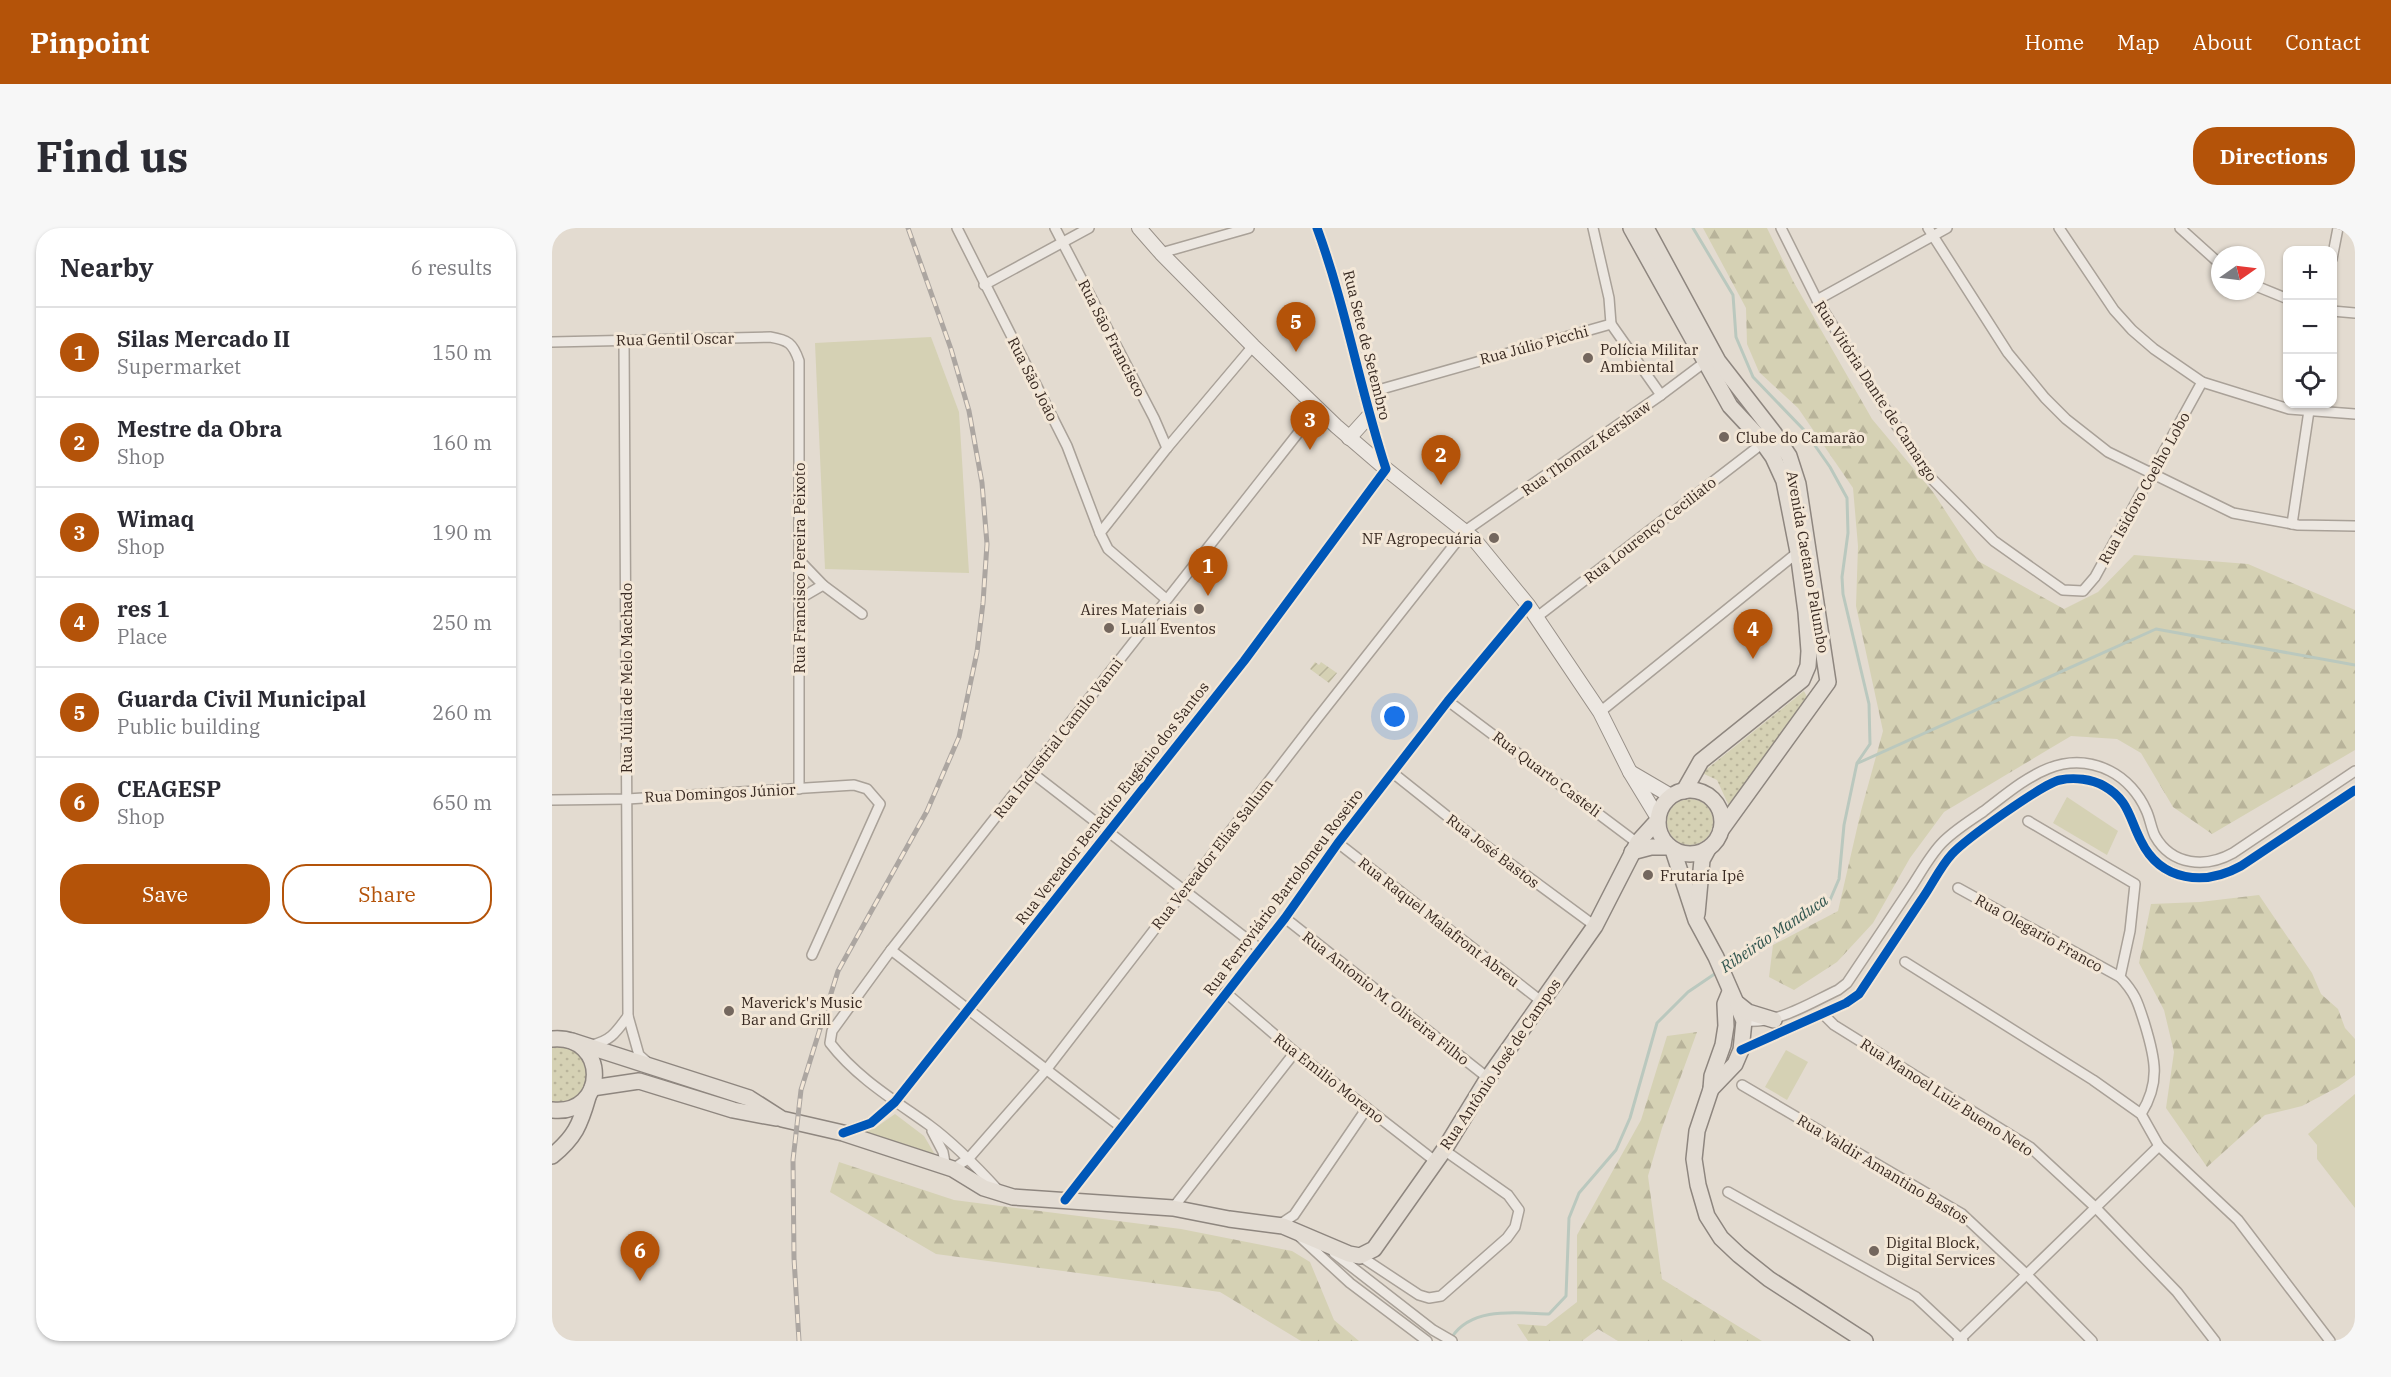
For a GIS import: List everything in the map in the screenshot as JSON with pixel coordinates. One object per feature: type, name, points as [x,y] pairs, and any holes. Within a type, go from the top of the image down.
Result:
[{"type":"main road","points":[[1139,228],[1147,234],[1161,253],[1317,409],[1386,470],[1473,538],[1537,617],[1600,712],[1630,772],[1658,819],[1663,840],[1671,849],[1696,920],[1716,957],[1744,1021],[1741,1050],[1735,1064],[1711,1089]]},
{"type":"main road","name":"Avenida Caetano Palumbo","points":[[1631,228],[1730,406],[1763,443],[1784,481],[1798,552],[1809,651],[1808,666],[1803,680],[1701,761],[1677,794]]},
{"type":"main road","name":"Avenida Caetano Palumbo","points":[[1646,228],[1718,361],[1789,456],[1798,484],[1828,682],[1721,830]]},
{"type":"main road","points":[[1349,438],[1368,417]]},
{"type":"main road","points":[[1630,772],[1677,794]]},
{"type":"main road","points":[[1658,819],[1660,810],[1677,794],[1695,790],[1706,794],[1720,811],[1721,830],[1716,842],[1708,849],[1702,860],[1696,920]]},
{"type":"main road","name":"Rua Antônio José de Campos","points":[[1355,1255],[1374,1249],[1440,1155],[1488,1078],[1595,926],[1638,848],[1658,819]]},
{"type":"main road","points":[[1638,848],[1671,849],[1691,855],[1708,849]]},
{"type":"main road","points":[[1732,994],[1748,1012],[1773,1020]]},
{"type":"main road","points":[[1732,994],[1725,1004],[1726,1026],[1723,1045],[1697,1131],[1694,1159],[1698,1185],[1707,1216],[1721,1238],[1769,1279],[1865,1341]]},
{"type":"main road","points":[[1726,1026],[1744,1021]]},
{"type":"main road","points":[[561,1038],[749,1098],[782,1119]]},
{"type":"main road","points":[[552,1156],[567,1144],[579,1128],[595,1074],[592,1060],[584,1049],[561,1038]]},
{"type":"main road","points":[[1723,1045],[1731,1051],[1741,1050]]},
{"type":"main road","points":[[552,1110],[573,1108],[591,1091],[639,1081],[733,1110],[843,1132],[949,1169],[984,1188],[1013,1197],[1173,1208],[1285,1227],[1355,1255]]},
{"type":"street","name":"Rua São João","points":[[957,228],[1067,446],[1108,549],[1166,599]]},
{"type":"street","name":"Rua São Francisco","points":[[1055,228],[1154,418],[1167,448]]},
{"type":"street","points":[[984,285],[1089,228]]},
{"type":"street","points":[[1161,253],[1249,228]]},
{"type":"street","name":"Rua Sete de Setembro","points":[[1317,228],[1332,267],[1368,417],[1386,470]]},
{"type":"street","points":[[1593,228],[1610,298],[1611,324],[1661,395]]},
{"type":"street","name":"Rua Vitória Dante de Camargo","points":[[1781,228],[1816,300],[1877,396],[1941,490],[1994,541],[2063,590],[2083,591]]},
{"type":"street","points":[[1816,300],[1930,232],[1947,228]]},
{"type":"street","points":[[2059,228],[2114,310],[2154,349],[2202,382],[2289,410],[2310,408],[2355,414]]},
{"type":"street","points":[[2180,228],[2211,256]]},
{"type":"street","points":[[2335,246],[2338,228]]},
{"type":"street","points":[[1930,232],[2008,353],[2045,398],[2066,419],[2108,452],[2233,513],[2292,524],[2355,526]]},
{"type":"street","points":[[2265,290],[2283,297]]},
{"type":"street","points":[[2337,311],[2355,313]]},
{"type":"street","name":"Rua Júlio Picchi","points":[[1364,394],[1611,324]]},
{"type":"street","name":"Rua Gentil Oscar","points":[[552,342],[770,337],[787,340],[794,347]]},
{"type":"street","name":"Rua Júlia de Melo Machado","points":[[624,340],[628,1016],[639,1055],[651,1066]]},
{"type":"street","points":[[1100,533],[1167,448],[1253,346]]},
{"type":"street","name":"Rua Francisco Pereira Peixoto","points":[[794,347],[799,361],[799,789]]},
{"type":"street","name":"Rua Thomaz Kershaw","points":[[1465,531],[1705,362]]},
{"type":"street","name":"Rua Isidoro Coelho Lobo","points":[[2083,591],[2095,577],[2202,382]]},
{"type":"street","points":[[2292,524],[2310,408]]},
{"type":"street","name":"Rua Industrial Camilo Vanni","points":[[895,1102],[841,1058],[830,1043],[832,1031],[891,950],[1317,409]]},
{"type":"street","name":"Rua Lourenço Ceciliato","points":[[1537,617],[1763,443]]},
{"type":"street","name":"Rua Vereador Benedito Eugênio dos Santos","points":[[843,1132],[871,1123],[895,1102],[1244,661],[1386,470]]},
{"type":"street","name":"Rua Vereador Elias Sallum","points":[[949,1169],[969,1158],[1046,1070],[1465,531]]},
{"type":"street","points":[[1600,712],[1798,552]]},
{"type":"street","points":[[799,560],[823,585],[862,614]]},
{"type":"street","points":[[799,599],[823,585]]},
{"type":"street","name":"Rua Ferroviário Bartolomeu Roseiro","points":[[1065,1200],[1285,918],[1338,843],[1448,701],[1528,605]]},
{"type":"street","name":"Rua Quarto Casteli","points":[[1448,701],[1638,848]]},
{"type":"street","points":[[1744,1021],[1773,1020],[1828,995],[1847,983],[1940,844],[2032,775],[2057,765],[2084,763],[2109,771],[2131,787],[2146,809],[2154,835],[2163,847],[2175,857],[2205,864],[2220,861],[2233,853],[2355,771]]},
{"type":"street","points":[[1031,772],[1260,949]]},
{"type":"street","name":"Rua José Bastos","points":[[1393,773],[1462,828],[1595,926]]},
{"type":"street","points":[[1741,1050],[1846,1004],[1859,994],[1952,855],[2039,788],[2060,780],[2082,779],[2103,785],[2120,797],[2132,816],[2141,842],[2152,858],[2168,870],[2186,878],[2206,879],[2225,875],[2241,866],[2355,790]]},
{"type":"street","name":"Rua Domingos Júnior","points":[[552,800],[627,799],[854,784],[867,789],[880,804],[812,955]]},
{"type":"street","points":[[2028,821],[2134,884],[2130,931],[2120,976],[2134,992],[2155,1058],[2155,1074],[2148,1102],[2141,1114]]},
{"type":"street","name":"Rua Raquel Malafront Abreu","points":[[1338,843],[1541,1001]]},
{"type":"street","points":[[1930,860],[1943,868]]},
{"type":"street","name":"Rua Olegario Franco","points":[[1958,888],[2120,976]]},
{"type":"street","name":"Rua Antonio M. Oliveira Filho","points":[[1285,918],[1488,1078]]},
{"type":"street","points":[[891,950],[967,1011],[1121,1127]]},
{"type":"street","points":[[1905,962],[2093,1080],[2141,1114],[2159,1146],[2238,1220],[2330,1341]]},
{"type":"street","name":"Rua Emilio Moreno","points":[[1225,992],[1295,1052],[1367,1108],[1508,1195],[1519,1210],[1508,1238],[1441,1296],[1429,1298],[1419,1295],[1355,1255]]},
{"type":"street","points":[[1828,995],[1833,1001],[1834,1009]]},
{"type":"street","points":[[1805,1005],[1806,1013],[1811,1020]]},
{"type":"street","name":"Rua Manoel Luiz Bueno Neto","points":[[1823,1014],[1834,1025],[2030,1147],[2095,1207],[2177,1292],[2215,1341]]},
{"type":"street","points":[[588,1046],[606,1041],[613,1036],[628,1016]]},
{"type":"street","points":[[1173,1208],[1295,1052]]},
{"type":"street","name":"Rua Valdir Amantino Bastos","points":[[1742,1085],[1962,1214],[2026,1274],[2092,1341]]},
{"type":"street","points":[[895,1102],[930,1126],[969,1158],[1000,1193]]},
{"type":"street","points":[[1367,1108],[1285,1227],[1350,1283],[1426,1341]]},
{"type":"street","points":[[930,1126],[949,1169]]},
{"type":"street","points":[[1728,1192],[1916,1297],[1960,1340],[2159,1146]]},
{"type":"street","points":[[1321,1242],[1433,1330],[1452,1341]]},
{"type":"green space","points":[[1703,228],[1767,228],[1793,281],[1872,419],[1933,492],[1978,561],[2064,609],[2098,592],[2134,555],[2248,564],[2355,610],[2355,750],[2212,834],[2173,807],[2141,753],[2117,739],[2071,736],[1944,812],[1910,858],[1873,923],[1837,962],[1794,990],[1769,977],[1773,945],[1838,911],[1861,811],[1883,731],[1856,606],[1858,546],[1853,488],[1798,408],[1759,372],[1747,344],[1746,308]]},
{"type":"green space","points":[[931,337],[959,412],[969,573],[825,569],[815,343]]},
{"type":"green space","points":[[1315,662],[1319,665],[1321,662],[1337,673],[1329,683],[1310,669]]},
{"type":"green space","points":[[1804,691],[1807,697],[1729,806],[1717,780],[1702,773]]},
{"type":"green space","points":[[2067,797],[2118,831],[2107,855],[2053,823]]},
{"type":"green space","points":[[1690,799],[1706,806],[1713,822],[1706,838],[1690,845],[1674,838],[1667,822],[1674,806]]},
{"type":"green space","points":[[2259,895],[2312,973],[2321,994],[2338,1009],[2345,1028],[2355,1039],[2355,1075],[2302,1106],[2265,1115],[2207,1167],[2166,1108],[2174,1052],[2164,1010],[2139,963],[2151,904],[2200,902]]},
{"type":"green space","points":[[1697,1032],[1662,1128],[1648,1176],[1662,1279],[1762,1341],[1618,1341],[1598,1329],[1582,1341],[1528,1341],[1517,1324],[1546,1326],[1577,1302],[1577,1235],[1641,1120],[1667,1036]]},
{"type":"green space","points":[[561,1044],[579,1054],[584,1060],[588,1074],[583,1090],[577,1099],[552,1105],[552,1045]]},
{"type":"green space","points":[[1786,1050],[1808,1062],[1787,1100],[1765,1087]]},
{"type":"green space","points":[[2355,1094],[2355,1208],[2317,1159],[2317,1145],[2308,1134]]},
{"type":"green space","points":[[895,1114],[924,1136],[937,1158],[860,1133],[875,1128]]},
{"type":"green space","points":[[839,1162],[954,1200],[1181,1229],[1292,1251],[1310,1262],[1334,1320],[1359,1341],[1301,1341],[1220,1292],[936,1254],[830,1192]]},
{"type":"waterway","name":"Ribeirão Manduca","points":[[1693,228],[1733,295],[1736,337],[1753,377],[1804,430],[1830,467],[1847,498],[1848,533],[1842,577],[1843,594],[1869,704],[1870,744],[1857,763],[1844,825],[1839,879],[1830,900],[1724,968]]},
{"type":"waterway","points":[[1858,763],[2156,629],[2355,665]]},
{"type":"waterway","name":"Ribeirão Manduca","points":[[1452,1337],[1471,1320],[1483,1316],[1510,1313],[1549,1314],[1566,1296],[1569,1218],[1579,1193],[1616,1150],[1630,1118],[1657,1023],[1688,992],[1716,973]]},
{"type":"railway","points":[[799,1341],[794,1258],[793,1160],[801,1090],[838,971],[927,811],[959,737],[977,652],[983,603],[987,544],[982,483],[969,411],[951,349],[908,228]]},
{"type":"cycle path","points":[[843,1133],[871,1123],[895,1102],[1244,661],[1386,469],[1317,228]]},
{"type":"cycle path","points":[[1065,1200],[1285,918],[1338,843],[1448,701],[1528,605]]},
{"type":"cycle path","points":[[1741,1050],[1846,1003],[1859,994],[1952,854],[2004,813],[2060,780],[2088,780],[2112,791],[2124,803],[2150,855],[2172,872],[2199,878],[2213,876],[2241,866],[2355,790]]},
{"type":"place","name":"Guarda Civil Municipal","points":[[1296,352]]},
{"type":"place","name":"Polícia Militar Ambiental","points":[[1588,358]]},
{"type":"place","name":"Clube do Camarão","points":[[1724,437]]},
{"type":"place","name":"Wimaq","points":[[1310,450]]},
{"type":"place","name":"Mestre da Obra","points":[[1441,485]]},
{"type":"place","name":"NF Agropecuária","points":[[1494,538]]},
{"type":"place","name":"Silas Mercado II","points":[[1208,596]]},
{"type":"place","name":"Aires Materiais","points":[[1199,609]]},
{"type":"place","name":"Luall Eventos","points":[[1109,628]]},
{"type":"place","name":"res 1","points":[[1753,659]]},
{"type":"place","name":"Frutaria Ipê","points":[[1648,875]]},
{"type":"place","name":"Maverick's Music Bar and Grill","points":[[729,1011]]},
{"type":"place","name":"Digital Block, Digital Services","points":[[1874,1251]]},
{"type":"place","name":"CEAGESP","points":[[640,1281]]}]
